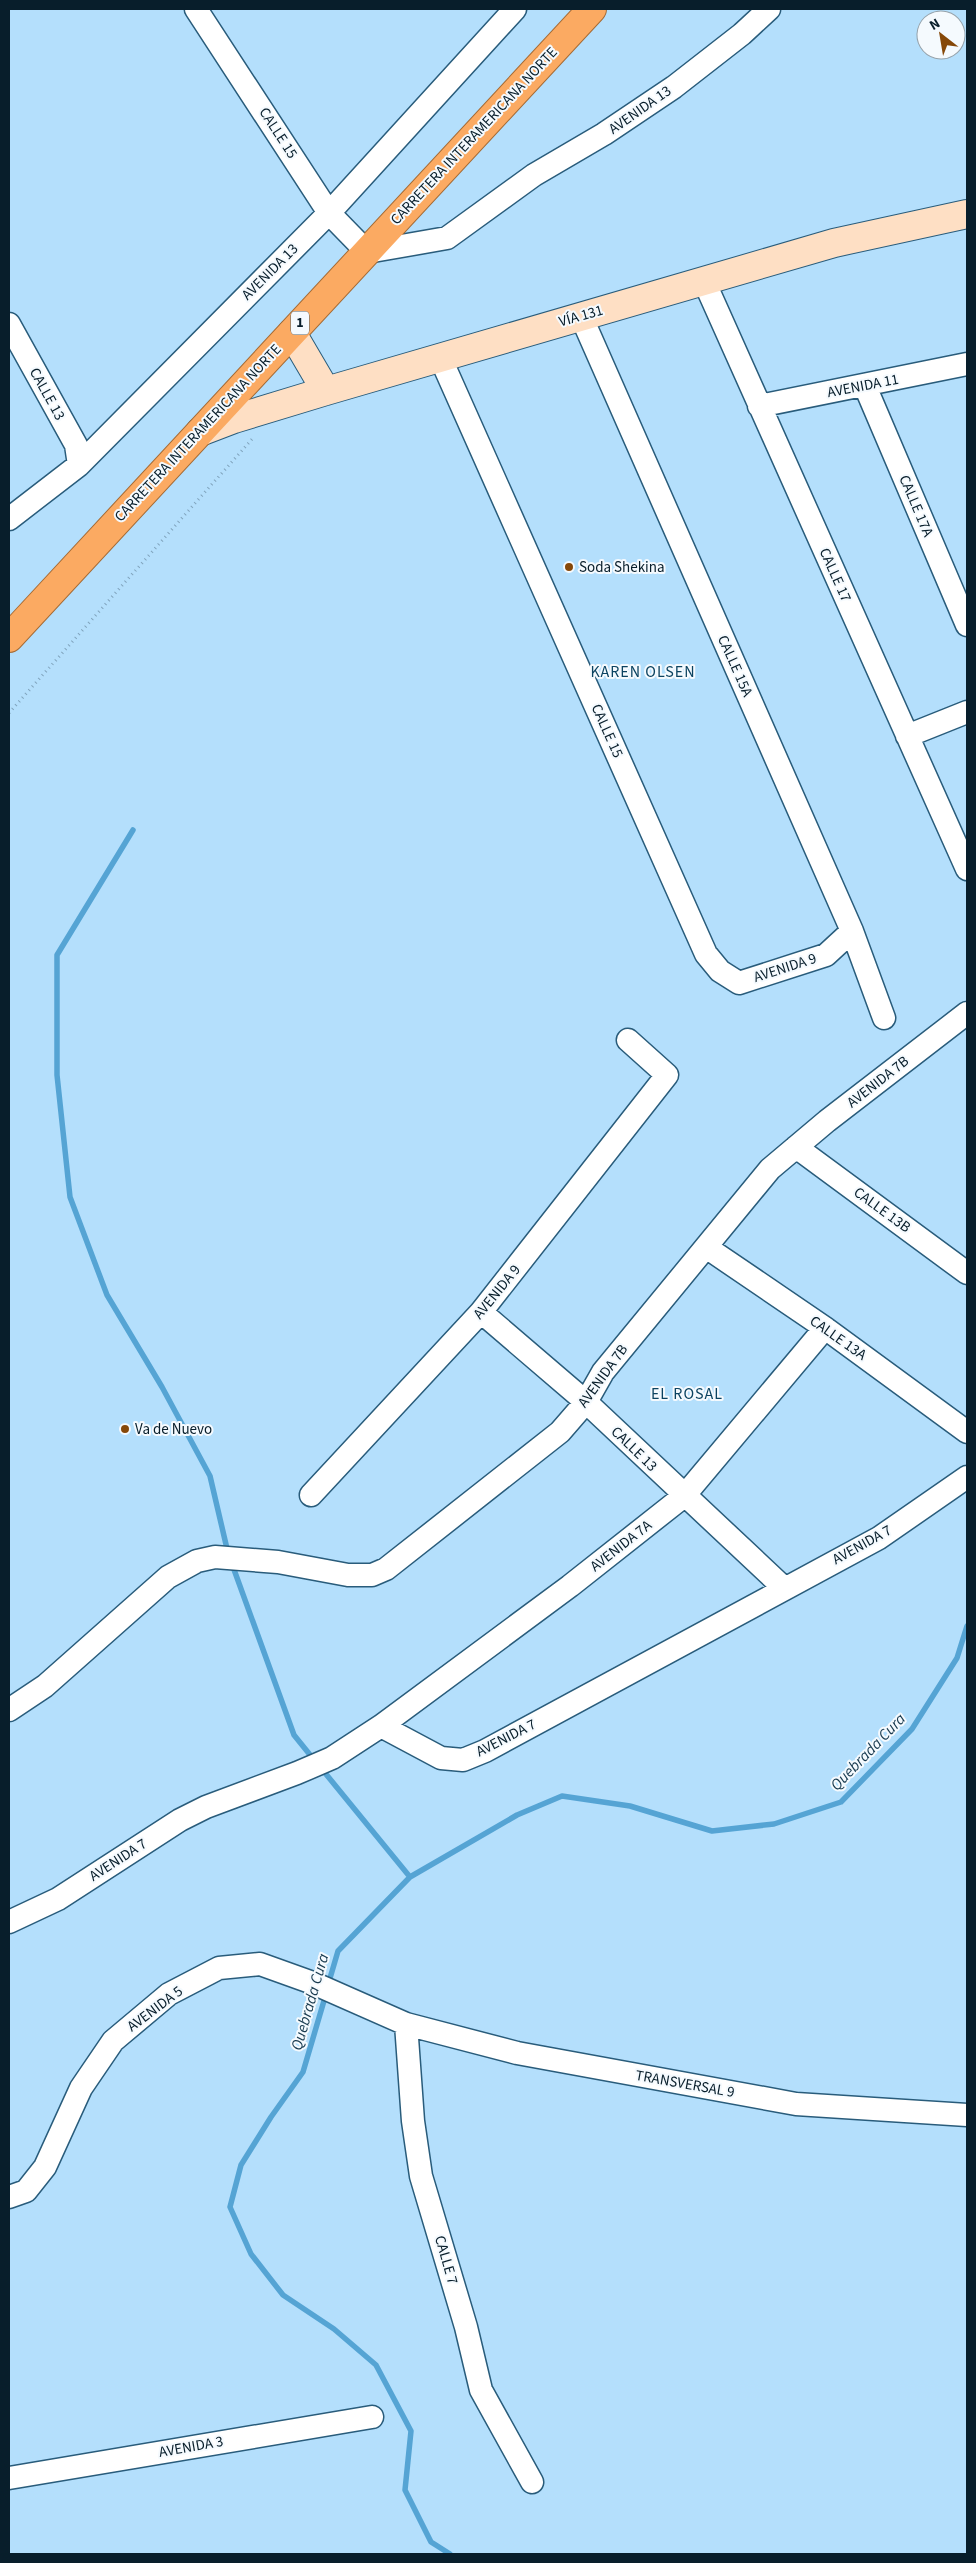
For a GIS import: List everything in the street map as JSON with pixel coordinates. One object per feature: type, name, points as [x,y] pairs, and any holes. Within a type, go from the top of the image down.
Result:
[{"type":"highway","name":"CARRETERA INTERAMERICANA NORTE","points":[[9,638],[200,432],[296,341],[367,252],[592,9]]},
{"type":"main road","name":"VÍA 131","points":[[200,432],[234,419],[440,357],[834,243],[967,214]]},
{"type":"main road","points":[[296,341],[326,391]]},
{"type":"street","name":"CALLE 15","points":[[196,9],[329,213],[367,252]]},
{"type":"street","name":"AVENIDA 13","points":[[367,252],[448,238],[534,175],[604,134],[674,86],[742,34],[769,9]]},
{"type":"street","name":"AVENIDA 13","points":[[9,519],[79,465],[329,213],[510,11]]},
{"type":"street","name":"CALLE 17","points":[[704,281],[967,869]]},
{"type":"street","name":"CALLE 15A","points":[[581,316],[852,931],[884,1018]]},
{"type":"street","name":"CALLE 13","points":[[9,324],[76,445],[79,465]]},
{"type":"street","name":"CALLE 15","points":[[440,357],[706,954],[720,971],[739,983]]},
{"type":"street","name":"AVENIDA 11","points":[[759,406],[967,364]]},
{"type":"street","name":"CALLE 17A","points":[[865,386],[967,625]]},
{"type":"street","points":[[907,736],[967,712]]},
{"type":"street","name":"AVENIDA 9","points":[[739,983],[826,955],[852,931]]},
{"type":"street","name":"AVENIDA 7B","points":[[9,1710],[45,1686],[168,1577],[197,1561],[215,1557],[256,1562],[278,1562],[348,1575],[372,1575],[386,1569],[560,1432],[586,1402],[603,1372],[770,1169],[967,1013]]},
{"type":"street","name":"AVENIDA 9","points":[[311,1496],[482,1312],[667,1075],[628,1040]]},
{"type":"street","name":"CALLE 13B","points":[[796,1148],[967,1273]]},
{"type":"street","name":"CALLE 13A","points":[[706,1247],[826,1328],[967,1432]]},
{"type":"street","name":"CALLE 13","points":[[482,1312],[586,1402],[784,1588]]},
{"type":"street","name":"AVENIDA 7A","points":[[381,1726],[570,1586],[684,1496],[826,1328]]},
{"type":"street","name":"AVENIDA 7","points":[[9,1922],[58,1899],[180,1820],[206,1807],[297,1774],[332,1758],[381,1726],[441,1758],[463,1760],[485,1751],[879,1538],[967,1477]]},
{"type":"street","name":"AVENIDA 5","points":[[9,2197],[26,2191],[45,2168],[81,2088],[113,2041],[169,1994],[219,1968],[260,1964],[312,1983],[406,2024]]},
{"type":"street","name":"TRANSVERSAL 9","points":[[406,2024],[517,2053],[796,2104],[967,2115]]},
{"type":"street","name":"CALLE 7","points":[[406,2024],[413,2122],[421,2176],[466,2327],[481,2390],[532,2482]]},
{"type":"street","name":"AVENIDA 3","points":[[9,2478],[372,2417]]},
{"type":"waterway","points":[[133,830],[57,955],[57,1075],[70,1197],[107,1295],[162,1387],[210,1476],[228,1553]]},
{"type":"waterway","points":[[232,1564],[294,1735],[315,1761]]},
{"type":"waterway","name":"Quebrada Cura","points":[[328,1985],[338,1951],[410,1877],[517,1815],[562,1796],[630,1806],[712,1831],[774,1824],[841,1802],[912,1729],[957,1658],[967,1626]]},
{"type":"waterway","points":[[321,1768],[410,1877]]},
{"type":"waterway","name":"Quebrada Cura","points":[[326,1994],[303,2072],[271,2117],[241,2165],[230,2207],[251,2254],[283,2295],[334,2329],[376,2365],[411,2431],[405,2490],[431,2542],[450,2554]]},
{"type":"place","name":"Soda Shekina","points":[[569,567]]},
{"type":"place","name":"Va de Nuevo","points":[[125,1429]]},
{"type":"district","name":"KAREN OLSEN","points":[[643,672]]},
{"type":"district","name":"EL ROSAL","points":[[687,1394]]}]
